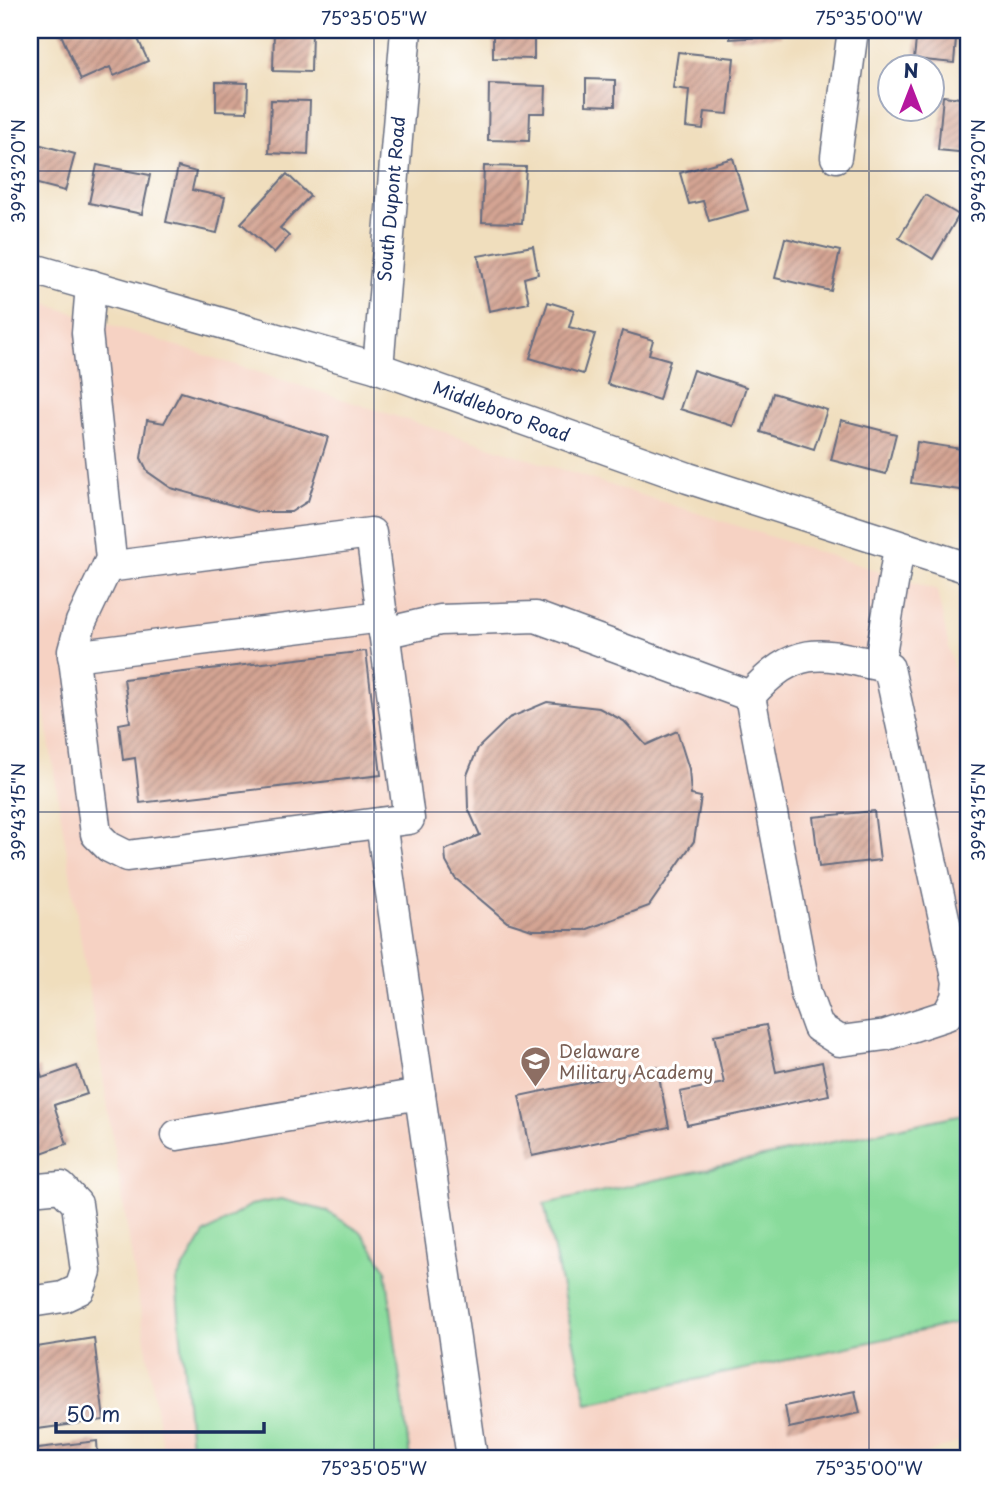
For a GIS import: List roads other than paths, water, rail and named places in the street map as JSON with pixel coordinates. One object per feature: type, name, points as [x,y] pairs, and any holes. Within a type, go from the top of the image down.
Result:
[{"type":"street","name":"South Dupont Road","points":[[378,368],[406,30]]},
{"type":"street","points":[[836,157],[853,30]]},
{"type":"street","name":"Middleboro Road","points":[[30,268],[378,368],[688,478],[968,568]]},
{"type":"street","points":[[91,285],[87,333],[111,559],[107,567],[81,622],[74,656],[96,834],[109,846],[127,856],[409,819],[371,533],[107,567]]},
{"type":"street","points":[[879,665],[899,548]]},
{"type":"street","points":[[74,656],[383,625],[536,617],[750,696]]},
{"type":"street","points":[[800,656],[835,656],[889,668],[958,982],[956,998],[947,1015],[886,1035],[841,1041],[818,1027],[806,994],[750,696],[770,673],[800,656]]},
{"type":"street","points":[[381,822],[472,1458]]},
{"type":"street","points":[[177,1135],[420,1094]]},
{"type":"street","points":[[30,1190],[61,1188],[77,1204],[86,1270],[80,1289],[63,1297],[30,1302]]},
{"type":"place","name":"Delaware Military Academy","points":[[536,1089]]}]
